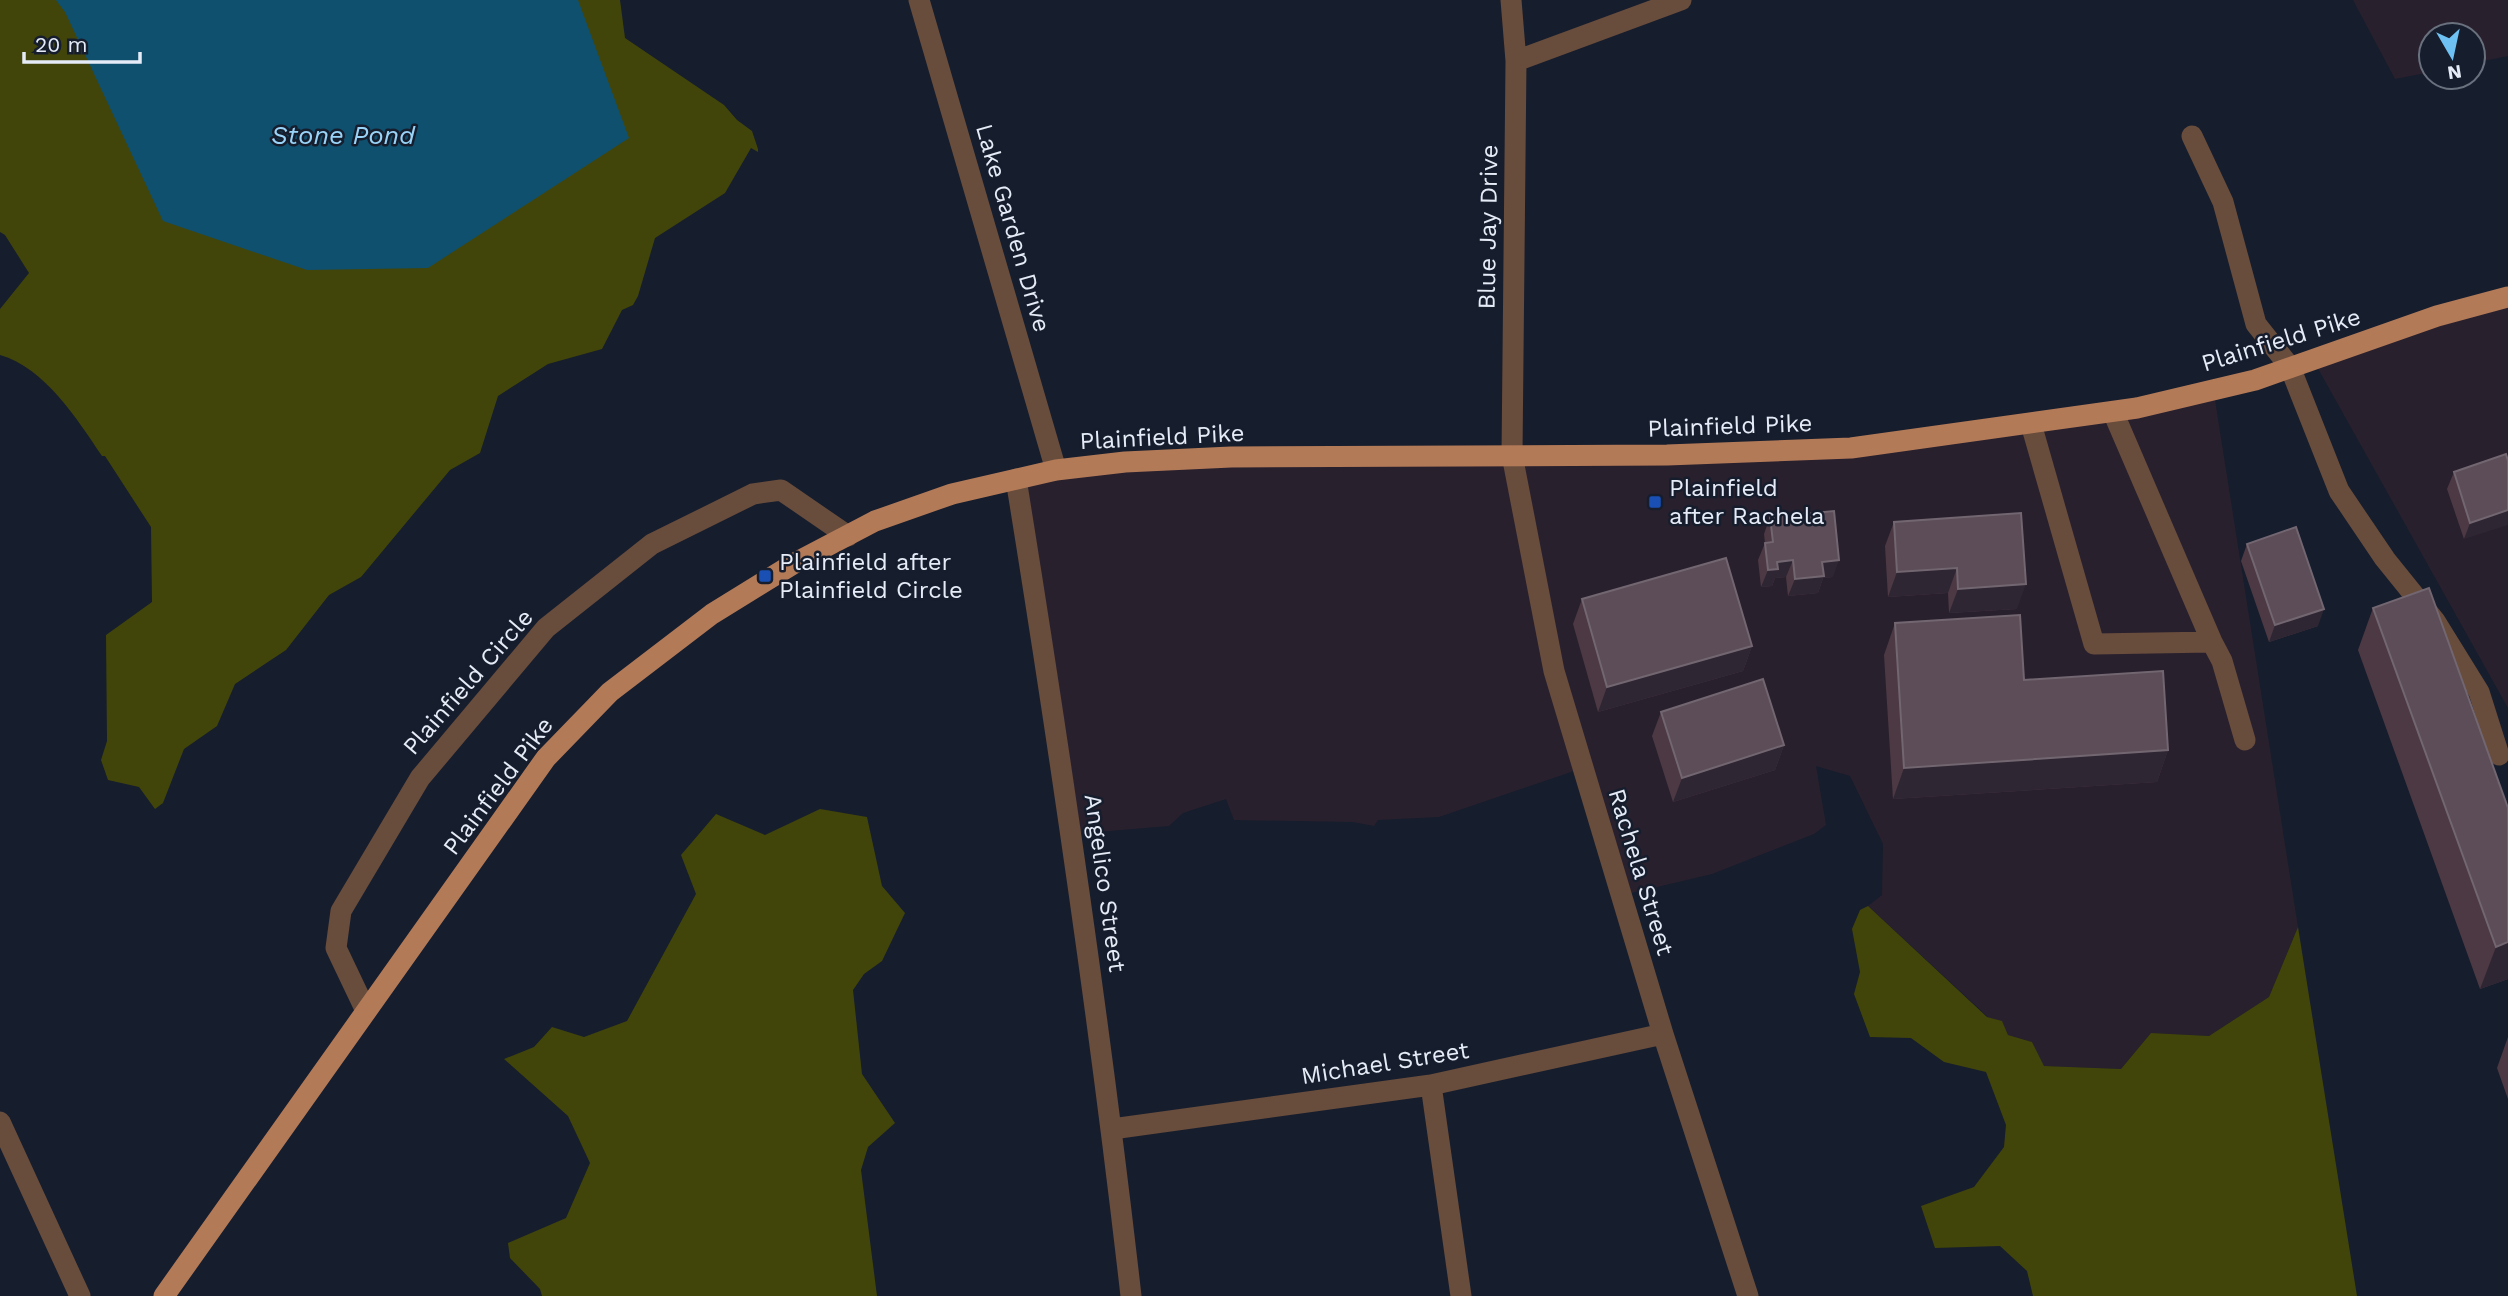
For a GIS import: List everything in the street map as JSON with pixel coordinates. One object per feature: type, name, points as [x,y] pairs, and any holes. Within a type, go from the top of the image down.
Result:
[{"type":"main road","name":"Plainfield Pike","points":[[164,1296],[546,758],[610,692],[712,614],[793,564],[875,521],[952,494],[1056,470],[1125,462],[1231,457],[1667,455],[1851,448],[2031,424],[2113,412],[2255,380],[2437,316],[2508,297]]},
{"type":"street","name":"Lake Garden Drive","points":[[919,0],[1056,470]]},
{"type":"street","name":"Blue Jay Drive","points":[[1511,0],[1516,61],[1512,455]]},
{"type":"street","points":[[1516,61],[1681,0]]},
{"type":"street","points":[[2192,136],[2222,202],[2256,324],[2290,368],[2339,491],[2385,559],[2435,621],[2479,692],[2499,755]]},
{"type":"street","points":[[2113,412],[2222,661],[2245,740]]},
{"type":"street","points":[[2031,424],[2094,644],[2212,642]]},
{"type":"street","name":"Rachela Street","points":[[1512,455],[1553,671],[1663,1034],[1748,1296]]},
{"type":"street","name":"Angelico Street","points":[[1016,479],[1064,778],[1112,1129],[1131,1296]]},
{"type":"street","name":"Plainfield Circle","points":[[366,1011],[336,948],[341,911],[420,778],[546,628],[652,544],[753,494],[781,490],[848,536]]},
{"type":"street","name":"Michael Street","points":[[1112,1129],[1431,1086],[1663,1034]]},
{"type":"street","points":[[1431,1086],[1461,1296]]},
{"type":"street","points":[[0,1122],[80,1296]]},
{"type":"shaded area","points":[[0,0],[620,0],[625,38],[724,105],[737,120],[752,131],[758,149],[758,152],[751,148],[725,193],[655,238],[638,296],[633,305],[622,310],[602,349],[548,364],[498,396],[480,453],[450,470],[361,577],[329,595],[286,650],[235,684],[217,726],[184,749],[163,803],[155,809],[139,787],[108,780],[101,760],[107,741],[106,635],[152,602],[151,527],[105,456],[102,456],[58,396],[31,371],[0,355],[0,309],[29,273],[5,235],[0,232]]},
{"type":"shaded area","points":[[2353,0],[2508,0],[2508,56],[2487,60],[2487,21],[2417,21],[2417,75],[2395,79]]},
{"type":"shaded area","points":[[2508,297],[2508,708],[2316,365]]},
{"type":"shaded area","points":[[2215,400],[2298,927],[2269,997],[2209,1036],[2151,1033],[2121,1069],[2044,1066],[2032,1042],[2008,1035],[2002,1022],[1988,1017],[1868,906],[1882,895],[1883,844],[1850,776],[1816,766],[1826,825],[1814,834],[1712,874],[1623,895],[1574,771],[1439,817],[1378,820],[1374,826],[1353,822],[1234,820],[1226,799],[1183,813],[1169,826],[1073,834],[1018,487],[1082,469],[1834,454]]},
{"type":"shaded area","points":[[820,809],[867,817],[882,886],[905,913],[882,961],[864,974],[853,990],[862,1074],[895,1123],[868,1147],[861,1170],[877,1296],[542,1296],[540,1289],[510,1258],[508,1243],[566,1218],[590,1163],[568,1116],[504,1059],[534,1047],[552,1027],[584,1037],[627,1021],[696,894],[681,855],[716,814],[765,835]]},
{"type":"shaded area","points":[[1868,906],[1987,1017],[2002,1021],[2008,1035],[2032,1042],[2044,1066],[2121,1069],[2151,1033],[2209,1036],[2269,997],[2298,927],[2357,1296],[2033,1296],[2027,1271],[2000,1246],[1935,1248],[1921,1206],[1974,1187],[2004,1147],[2006,1125],[1986,1072],[1944,1062],[1911,1038],[1870,1037],[1854,994],[1860,972],[1852,929],[1860,910]]},
{"type":"water","name":"Stone Pond","points":[[56,0],[578,0],[629,138],[428,268],[307,270],[163,221],[65,12]]},
{"type":"building","points":[[2506,454],[2508,510],[2470,523],[2454,472]]},
{"type":"building","points":[[1834,511],[1839,560],[1822,562],[1824,576],[1795,579],[1793,560],[1777,562],[1778,569],[1768,570],[1765,543],[1773,542],[1770,517]]},
{"type":"building","points":[[2021,513],[2026,584],[1958,589],[1957,568],[1897,572],[1894,522]]},
{"type":"building","points":[[2296,527],[2324,609],[2275,625],[2247,544]]},
{"type":"building","points":[[1726,558],[1752,646],[1607,687],[1582,599]]},
{"type":"building","points":[[2429,588],[2508,808],[2508,942],[2496,947],[2373,608]]},
{"type":"building","points":[[2020,615],[2024,680],[2163,671],[2168,750],[1904,768],[1895,623]]},
{"type":"building","points":[[1763,679],[1784,745],[1682,778],[1661,712]]},
{"type":"place","name":"Plainfield after Rachela","points":[[1655,502]]},
{"type":"place","name":"Plainfield after Plainfield Circle","points":[[765,576]]}]
